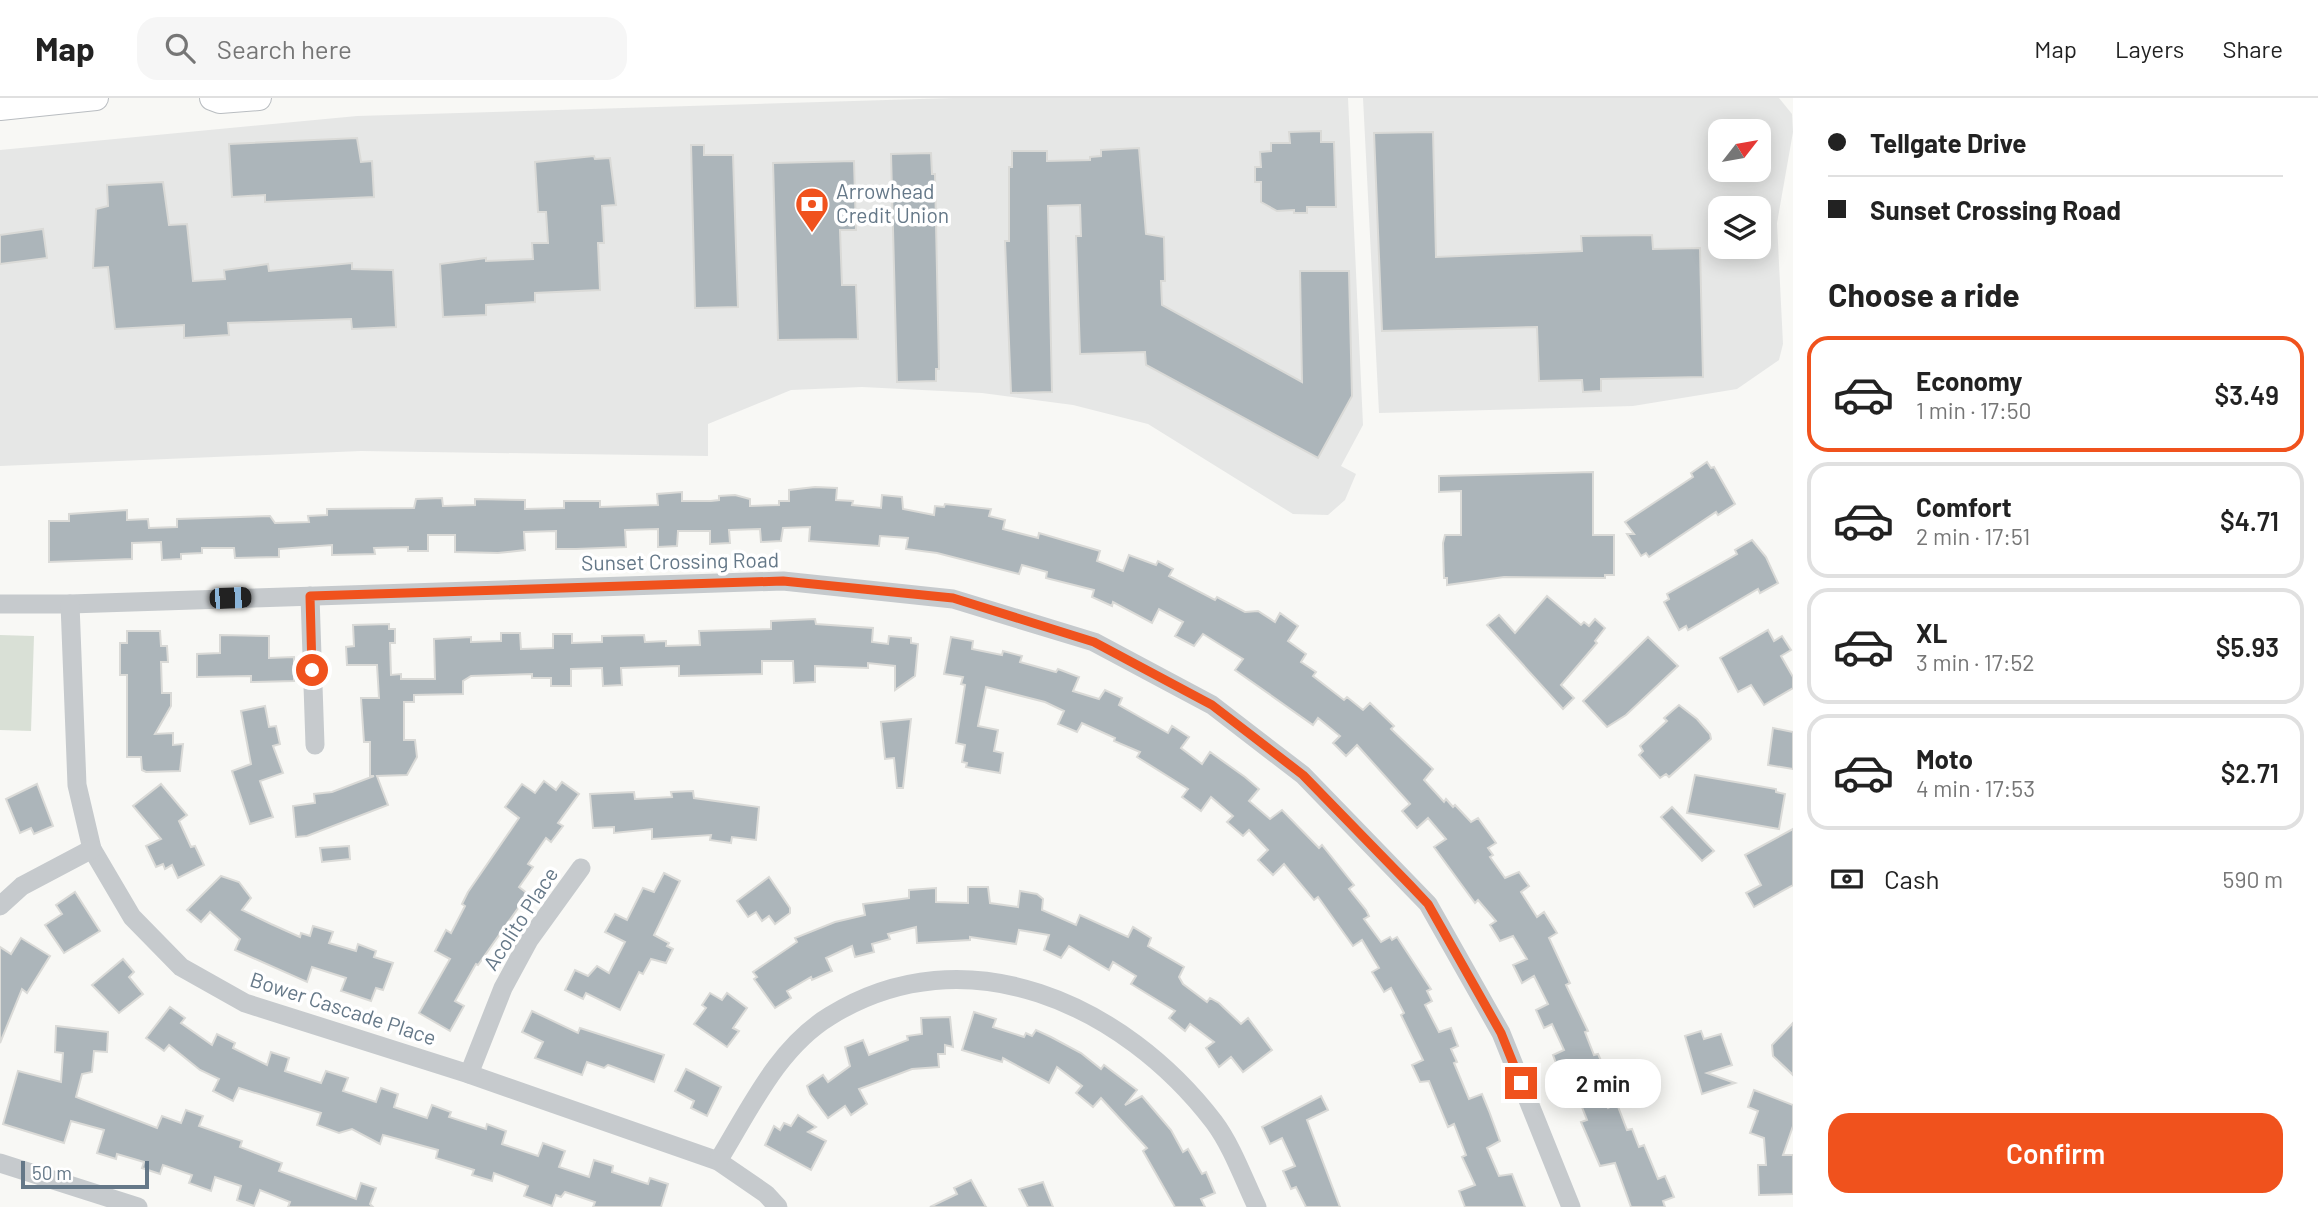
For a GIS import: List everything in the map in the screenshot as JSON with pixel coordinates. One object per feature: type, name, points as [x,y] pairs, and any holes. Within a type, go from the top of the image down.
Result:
[{"type":"main road","points":[[0,108],[96,98]]},
{"type":"main road","points":[[212,98],[220,101],[259,98]]},
{"type":"street","name":"Sunset Crossing Road","points":[[0,604],[783,581],[953,598],[1094,642],[1212,705],[1303,775],[1428,904],[1501,1033],[1571,1207]]},
{"type":"street","points":[[310,596],[315,745]]},
{"type":"street","name":"Bower Cascade Place","points":[[70,604],[77,785],[92,849],[132,917],[181,967],[245,1003],[469,1074],[718,1161],[766,1194],[778,1207]]},
{"type":"street","points":[[0,906],[22,886],[92,849]]},
{"type":"street","name":"Acolito Place","points":[[469,1074],[503,988],[529,940],[581,868]]},
{"type":"street","points":[[718,1161],[780,1060],[828,1017],[883,989],[942,977],[1013,984],[1073,1006],[1128,1039],[1177,1077],[1216,1125],[1257,1207]]},
{"type":"street","points":[[0,1163],[138,1207]]},
{"type":"shaded area","points":[[953,98],[1348,98],[1363,425],[1341,466],[1356,474],[1345,500],[1328,515],[1293,514],[1148,424],[1073,405],[982,393],[862,387],[791,390],[708,424],[708,456],[361,451],[0,466],[0,150],[357,116]]},
{"type":"shaded area","points":[[1363,98],[1779,98],[1792,114],[1793,132],[1777,223],[1783,344],[1779,360],[1737,389],[1633,406],[1379,413]]},
{"type":"shaded area","points":[[0,635],[34,636],[31,731],[0,730]]},
{"type":"building","points":[[1321,131],[1321,142],[1334,142],[1336,207],[1307,207],[1307,213],[1294,213],[1294,210],[1277,211],[1261,202],[1261,182],[1255,182],[1255,167],[1261,167],[1260,152],[1271,151],[1271,143],[1290,143],[1289,132]]},
{"type":"building","points":[[1433,132],[1436,257],[1582,251],[1581,236],[1652,235],[1653,249],[1700,248],[1703,377],[1601,379],[1601,391],[1583,392],[1582,380],[1539,381],[1537,327],[1382,331],[1374,133]]},
{"type":"building","points":[[357,138],[361,162],[372,161],[374,197],[265,202],[265,195],[232,197],[229,144]]},
{"type":"building","points":[[691,145],[704,145],[704,155],[733,155],[738,307],[695,308]]},
{"type":"building","points":[[1139,148],[1146,234],[1164,237],[1165,281],[1161,281],[1162,305],[1302,382],[1300,271],[1349,271],[1352,396],[1318,458],[1146,365],[1145,352],[1080,354],[1076,236],[1081,236],[1080,205],[1048,206],[1052,392],[1011,393],[1005,241],[1009,241],[1009,167],[1012,167],[1012,151],[1047,151],[1047,161],[1090,160],[1090,157],[1101,156],[1101,150]]},
{"type":"building","points":[[931,153],[932,174],[935,174],[939,369],[936,369],[936,381],[897,382],[891,154]]},
{"type":"building","points":[[594,156],[595,159],[610,158],[616,205],[602,206],[604,243],[598,243],[600,290],[535,293],[535,302],[486,305],[486,315],[443,317],[440,264],[486,258],[486,261],[533,259],[532,243],[548,243],[546,212],[538,212],[535,162]]},
{"type":"building","points":[[854,161],[856,230],[840,230],[842,285],[856,285],[858,339],[778,340],[773,163]]},
{"type":"building","points":[[163,182],[169,225],[187,224],[193,281],[225,279],[224,270],[268,264],[269,271],[352,263],[352,269],[393,270],[396,327],[352,329],[351,319],[228,323],[229,335],[184,338],[184,325],[115,329],[108,267],[93,268],[96,209],[108,206],[107,185]]},
{"type":"building","points":[[43,229],[47,258],[0,264],[0,235]]},
{"type":"building","points":[[1707,462],[1711,468],[1714,467],[1735,504],[1718,515],[1716,512],[1649,557],[1646,553],[1641,556],[1627,534],[1634,534],[1625,522],[1693,477],[1691,473]]},
{"type":"building","points":[[1593,472],[1593,535],[1614,535],[1614,575],[1605,575],[1605,578],[1504,577],[1447,585],[1447,578],[1444,578],[1443,543],[1445,535],[1461,535],[1461,491],[1439,492],[1439,476]]},
{"type":"building","points":[[837,488],[836,500],[853,501],[852,505],[881,508],[882,495],[902,497],[903,509],[934,515],[935,506],[944,507],[945,504],[991,509],[989,516],[1005,520],[1003,529],[1038,538],[1039,533],[1100,551],[1097,561],[1123,571],[1129,555],[1156,565],[1158,561],[1173,569],[1169,576],[1215,600],[1217,597],[1245,612],[1258,611],[1275,622],[1280,613],[1298,626],[1288,641],[1306,654],[1301,662],[1316,672],[1313,676],[1344,700],[1347,697],[1363,710],[1370,703],[1394,726],[1391,729],[1433,769],[1424,780],[1444,802],[1446,799],[1453,807],[1455,805],[1471,822],[1478,818],[1496,843],[1488,848],[1493,855],[1490,857],[1505,878],[1519,872],[1529,886],[1521,892],[1537,917],[1544,912],[1557,933],[1549,938],[1570,983],[1566,985],[1588,1031],[1585,1032],[1594,1055],[1598,1054],[1603,1065],[1639,1064],[1598,1082],[1608,1108],[1617,1104],[1627,1130],[1632,1129],[1639,1147],[1644,1145],[1658,1179],[1665,1176],[1674,1197],[1663,1201],[1665,1207],[1631,1207],[1615,1163],[1600,1166],[1581,1122],[1587,1120],[1578,1097],[1586,1094],[1576,1069],[1561,1076],[1553,1055],[1564,1050],[1552,1024],[1544,1028],[1536,1010],[1548,1004],[1534,976],[1522,983],[1513,965],[1527,959],[1513,936],[1500,941],[1490,925],[1496,921],[1478,900],[1475,903],[1434,847],[1446,839],[1428,818],[1417,828],[1402,811],[1410,804],[1357,745],[1346,756],[1333,743],[1340,736],[1318,718],[1313,725],[1235,670],[1243,659],[1203,634],[1194,646],[1175,636],[1183,622],[1159,609],[1152,623],[1113,602],[1112,606],[1092,597],[1094,590],[1046,578],[1047,572],[1022,565],[1019,574],[937,553],[906,549],[908,538],[880,536],[879,546],[809,541],[810,527],[783,528],[781,541],[761,542],[760,529],[729,530],[730,543],[710,544],[710,531],[678,531],[677,546],[658,547],[658,529],[625,530],[626,547],[576,549],[556,549],[556,531],[524,532],[525,550],[498,553],[455,552],[455,535],[428,535],[428,551],[408,551],[408,547],[374,548],[375,554],[332,555],[332,545],[279,549],[279,557],[235,558],[234,548],[202,548],[202,553],[181,554],[181,559],[162,560],[161,542],[132,543],[132,559],[49,562],[49,521],[69,521],[69,514],[127,510],[127,520],[148,519],[149,528],[177,527],[177,519],[270,516],[275,523],[309,522],[308,516],[327,515],[327,509],[414,508],[416,499],[442,498],[443,506],[475,505],[475,499],[525,500],[525,509],[564,508],[564,501],[600,501],[600,507],[658,505],[657,494],[682,492],[682,501],[711,501],[719,500],[719,496],[735,495],[750,499],[750,506],[779,505],[779,501],[789,501],[789,490]]},
{"type":"building","points":[[1752,540],[1766,557],[1778,583],[1760,593],[1758,589],[1688,630],[1686,626],[1679,630],[1664,602],[1669,599],[1667,594],[1737,554],[1735,550]]},
{"type":"building","points":[[1547,596],[1581,625],[1584,622],[1589,626],[1595,619],[1605,628],[1595,641],[1597,643],[1561,685],[1574,698],[1563,709],[1487,625],[1499,615],[1515,633]]},
{"type":"building","points":[[815,619],[816,624],[873,628],[872,642],[888,644],[889,636],[911,638],[911,643],[918,644],[915,676],[895,690],[895,666],[868,663],[868,668],[815,666],[815,682],[794,683],[793,661],[762,661],[762,674],[679,676],[679,666],[621,668],[622,685],[603,686],[602,668],[571,669],[571,686],[551,686],[551,678],[532,678],[532,674],[471,676],[463,681],[463,694],[414,695],[414,702],[404,702],[404,740],[415,740],[417,757],[407,775],[377,776],[388,805],[307,836],[296,837],[293,806],[315,803],[314,794],[332,792],[374,776],[370,776],[370,742],[364,742],[361,698],[379,698],[377,665],[347,665],[346,647],[354,646],[353,625],[389,624],[389,629],[395,629],[395,643],[390,643],[391,675],[401,674],[401,679],[435,679],[434,639],[471,637],[471,642],[501,641],[501,633],[520,633],[521,649],[553,648],[553,634],[572,634],[572,643],[602,642],[602,636],[644,635],[645,642],[666,641],[666,646],[700,645],[699,631],[771,629],[771,621]]},
{"type":"building","points":[[1768,630],[1774,641],[1782,636],[1791,650],[1781,656],[1793,677],[1793,688],[1764,705],[1751,685],[1738,692],[1720,658]]},
{"type":"building","points":[[127,631],[160,631],[161,646],[167,646],[168,662],[161,662],[162,693],[171,693],[171,706],[155,734],[173,733],[173,745],[183,744],[180,771],[146,772],[142,770],[141,757],[127,757],[127,675],[120,675],[120,643],[127,643]]},
{"type":"building","points":[[220,635],[269,636],[269,658],[294,657],[294,681],[251,682],[251,676],[197,677],[197,654],[220,653]]},
{"type":"building","points":[[951,637],[973,641],[972,649],[1002,655],[1003,651],[1022,656],[1020,662],[1056,672],[1058,669],[1079,677],[1073,691],[1099,699],[1105,690],[1122,698],[1119,705],[1168,733],[1172,726],[1189,737],[1181,748],[1202,764],[1210,752],[1259,789],[1249,801],[1270,819],[1282,810],[1319,848],[1322,845],[1354,885],[1349,889],[1366,910],[1369,916],[1364,919],[1381,942],[1397,937],[1431,989],[1427,991],[1432,1001],[1425,1005],[1439,1032],[1451,1028],[1458,1046],[1451,1049],[1457,1062],[1454,1063],[1469,1099],[1482,1094],[1500,1141],[1487,1148],[1499,1176],[1512,1174],[1525,1207],[1465,1207],[1459,1191],[1475,1185],[1462,1157],[1466,1155],[1454,1124],[1448,1127],[1429,1081],[1420,1082],[1412,1065],[1423,1060],[1401,1015],[1404,1013],[1391,988],[1384,992],[1372,972],[1379,968],[1362,940],[1353,946],[1318,897],[1314,900],[1284,864],[1273,875],[1258,860],[1268,850],[1249,830],[1243,836],[1227,822],[1233,816],[1211,797],[1201,811],[1182,797],[1188,789],[1137,757],[1140,752],[1082,723],[1077,732],[1058,724],[1064,711],[1045,702],[986,687],[978,726],[998,730],[994,751],[1003,753],[1000,773],[966,767],[967,763],[962,762],[965,745],[956,743],[965,685],[961,684],[963,677],[944,674]]},
{"type":"building","points":[[1648,637],[1678,666],[1626,715],[1607,727],[1583,701]]},
{"type":"building","points":[[1679,705],[1697,719],[1711,739],[1669,777],[1666,774],[1660,778],[1639,755],[1643,751],[1640,746],[1667,721],[1664,718]]},
{"type":"building","points":[[265,706],[269,727],[276,726],[280,744],[273,746],[283,773],[260,781],[273,817],[250,824],[232,771],[251,764],[241,711]]},
{"type":"building","points":[[911,719],[903,788],[897,788],[894,758],[885,759],[881,722]]},
{"type":"building","points":[[1773,728],[1793,732],[1793,769],[1768,765]]},
{"type":"building","points":[[1695,775],[1776,789],[1776,792],[1785,794],[1779,829],[1687,813]]},
{"type":"building","points":[[544,781],[556,790],[562,782],[579,794],[558,823],[563,826],[551,842],[546,838],[528,864],[533,867],[519,887],[528,894],[478,965],[476,964],[455,1001],[464,1006],[450,1031],[419,1013],[450,959],[435,951],[446,930],[451,933],[465,906],[462,904],[468,892],[519,818],[505,807],[522,784],[535,793]]},
{"type":"building","points":[[37,784],[53,826],[34,834],[31,828],[20,833],[6,799]]},
{"type":"building","points":[[161,784],[187,815],[179,821],[191,847],[195,846],[204,865],[178,878],[172,865],[165,869],[163,864],[156,867],[146,846],[161,839],[133,806]]},
{"type":"building","points":[[693,791],[694,798],[759,807],[756,840],[732,837],[731,843],[710,840],[711,835],[652,839],[652,829],[614,833],[614,827],[593,828],[590,794],[634,792],[635,799],[672,797],[671,792]]},
{"type":"building","points":[[1672,807],[1714,851],[1702,861],[1661,817]]},
{"type":"building","points":[[1793,829],[1793,885],[1754,907],[1746,893],[1761,885],[1745,855]]},
{"type":"building","points":[[349,846],[350,859],[322,862],[320,848]]},
{"type":"building","points":[[664,873],[680,881],[654,935],[669,943],[667,946],[673,949],[666,963],[651,959],[643,974],[639,972],[620,1010],[586,993],[583,999],[565,990],[575,970],[588,976],[597,966],[609,973],[625,942],[605,932],[615,914],[627,920],[643,888],[654,892]]},
{"type":"building","points":[[221,876],[239,882],[251,898],[242,910],[300,937],[301,933],[310,936],[313,926],[333,932],[329,943],[356,951],[358,944],[376,951],[374,957],[393,963],[383,990],[376,988],[371,1001],[341,991],[346,978],[312,967],[307,982],[235,950],[240,939],[210,912],[201,922],[187,910]]},
{"type":"building","points":[[769,877],[790,908],[790,913],[775,924],[769,916],[762,921],[756,912],[748,917],[737,901]]},
{"type":"building","points":[[968,887],[988,887],[990,903],[1018,907],[1020,891],[1037,894],[1043,899],[1042,910],[1076,925],[1080,915],[1128,937],[1133,927],[1151,938],[1148,946],[1184,967],[1179,977],[1183,984],[1207,1002],[1210,998],[1219,1003],[1241,1024],[1248,1018],[1272,1050],[1243,1072],[1231,1057],[1219,1067],[1206,1048],[1214,1042],[1190,1024],[1185,1031],[1169,1018],[1175,1011],[1131,984],[1136,976],[1113,962],[1109,970],[1069,946],[1061,958],[1044,950],[1049,935],[1019,930],[1016,944],[970,937],[970,940],[917,943],[916,927],[888,934],[890,939],[872,944],[874,952],[855,957],[852,946],[826,958],[832,971],[812,980],[811,977],[787,991],[791,998],[775,1008],[754,979],[757,977],[753,972],[797,942],[795,938],[835,922],[865,915],[863,904],[909,898],[909,890],[936,888],[936,902],[968,903]]},
{"type":"building","points":[[75,892],[100,931],[64,953],[45,925],[62,914],[56,905]]},
{"type":"building","points":[[21,938],[50,956],[27,993],[22,989],[0,1043],[0,947],[11,954]]},
{"type":"building","points":[[123,959],[134,972],[129,977],[143,994],[119,1013],[92,985]]},
{"type":"building","points":[[710,993],[722,1000],[727,993],[747,1008],[733,1028],[739,1031],[727,1047],[694,1024],[706,1008],[702,1005]]},
{"type":"building","points":[[170,1007],[185,1018],[181,1023],[212,1045],[217,1034],[235,1043],[233,1048],[267,1065],[271,1052],[289,1058],[285,1071],[321,1083],[326,1071],[348,1078],[343,1091],[376,1102],[381,1088],[398,1094],[394,1107],[427,1118],[432,1105],[451,1112],[449,1117],[486,1129],[487,1124],[506,1131],[502,1144],[538,1156],[543,1143],[565,1151],[559,1167],[589,1177],[594,1160],[613,1166],[612,1172],[648,1184],[650,1178],[668,1184],[661,1207],[593,1207],[595,1202],[565,1192],[561,1197],[556,1195],[552,1206],[524,1196],[528,1186],[494,1173],[492,1181],[472,1175],[474,1170],[436,1158],[438,1150],[383,1135],[380,1144],[352,1129],[339,1133],[317,1125],[321,1113],[239,1088],[233,1101],[213,1091],[219,1079],[200,1070],[169,1045],[164,1051],[146,1038]]},
{"type":"building","points":[[532,1011],[578,1033],[580,1028],[664,1055],[654,1082],[608,1065],[604,1068],[587,1062],[582,1075],[535,1058],[543,1042],[522,1032]]},
{"type":"building","points":[[974,1012],[996,1019],[993,1027],[1024,1037],[1026,1033],[1032,1036],[1036,1030],[1051,1037],[1081,1053],[1101,1069],[1104,1065],[1137,1090],[1125,1105],[1142,1096],[1171,1130],[1183,1152],[1188,1149],[1202,1174],[1206,1172],[1215,1193],[1201,1199],[1205,1207],[1175,1207],[1143,1151],[1147,1148],[1101,1098],[1093,1107],[1076,1093],[1082,1086],[1057,1067],[1049,1083],[1003,1058],[1002,1062],[962,1050]]},
{"type":"building","points":[[950,1017],[953,1047],[945,1045],[945,1054],[938,1054],[939,1067],[912,1069],[859,1089],[867,1104],[851,1115],[845,1106],[828,1118],[810,1094],[807,1086],[823,1075],[828,1082],[850,1066],[845,1047],[863,1040],[869,1055],[908,1040],[907,1036],[922,1034],[921,1018]]},
{"type":"building","points":[[1793,1023],[1793,1075],[1773,1056],[1772,1045]]},
{"type":"building","points":[[56,1026],[108,1032],[107,1052],[94,1051],[92,1072],[82,1074],[76,1097],[157,1128],[162,1116],[181,1123],[186,1110],[203,1116],[199,1126],[242,1141],[240,1147],[282,1163],[279,1171],[356,1199],[361,1183],[376,1188],[370,1204],[373,1207],[288,1207],[290,1202],[260,1190],[254,1206],[237,1200],[241,1186],[215,1177],[211,1191],[189,1183],[192,1175],[163,1165],[160,1174],[142,1168],[144,1162],[117,1154],[116,1159],[97,1153],[104,1130],[71,1121],[64,1143],[3,1124],[18,1071],[61,1082],[63,1053],[55,1052]]},
{"type":"building","points":[[1701,1031],[1704,1039],[1721,1034],[1732,1065],[1707,1073],[1735,1083],[1702,1094],[1685,1036]]},
{"type":"building","points":[[686,1069],[721,1087],[707,1116],[691,1108],[694,1101],[675,1091]]},
{"type":"building","points":[[1754,1090],[1793,1105],[1793,1126],[1783,1155],[1793,1155],[1793,1194],[1759,1195],[1758,1165],[1766,1165],[1764,1138],[1750,1133],[1758,1111],[1748,1107]]},
{"type":"building","points":[[1321,1096],[1328,1110],[1307,1120],[1340,1207],[1306,1207],[1296,1187],[1291,1189],[1283,1171],[1295,1166],[1282,1138],[1270,1144],[1262,1127]]},
{"type":"building","points":[[798,1115],[816,1127],[808,1132],[826,1141],[811,1170],[765,1145],[774,1126],[780,1130],[784,1123],[791,1126]]},
{"type":"building","points":[[971,1180],[986,1207],[930,1207],[957,1194],[954,1188]]},
{"type":"building","points":[[1043,1182],[1053,1207],[1028,1207],[1019,1189]]},
{"type":"place","name":"Arrowhead Credit Union","points":[[812,234]]},
{"type":"route","points":[[312,670],[310,596],[783,581],[953,598],[1094,642],[1212,705],[1303,775],[1410,885],[1428,904],[1501,1033],[1521,1083]]}]
